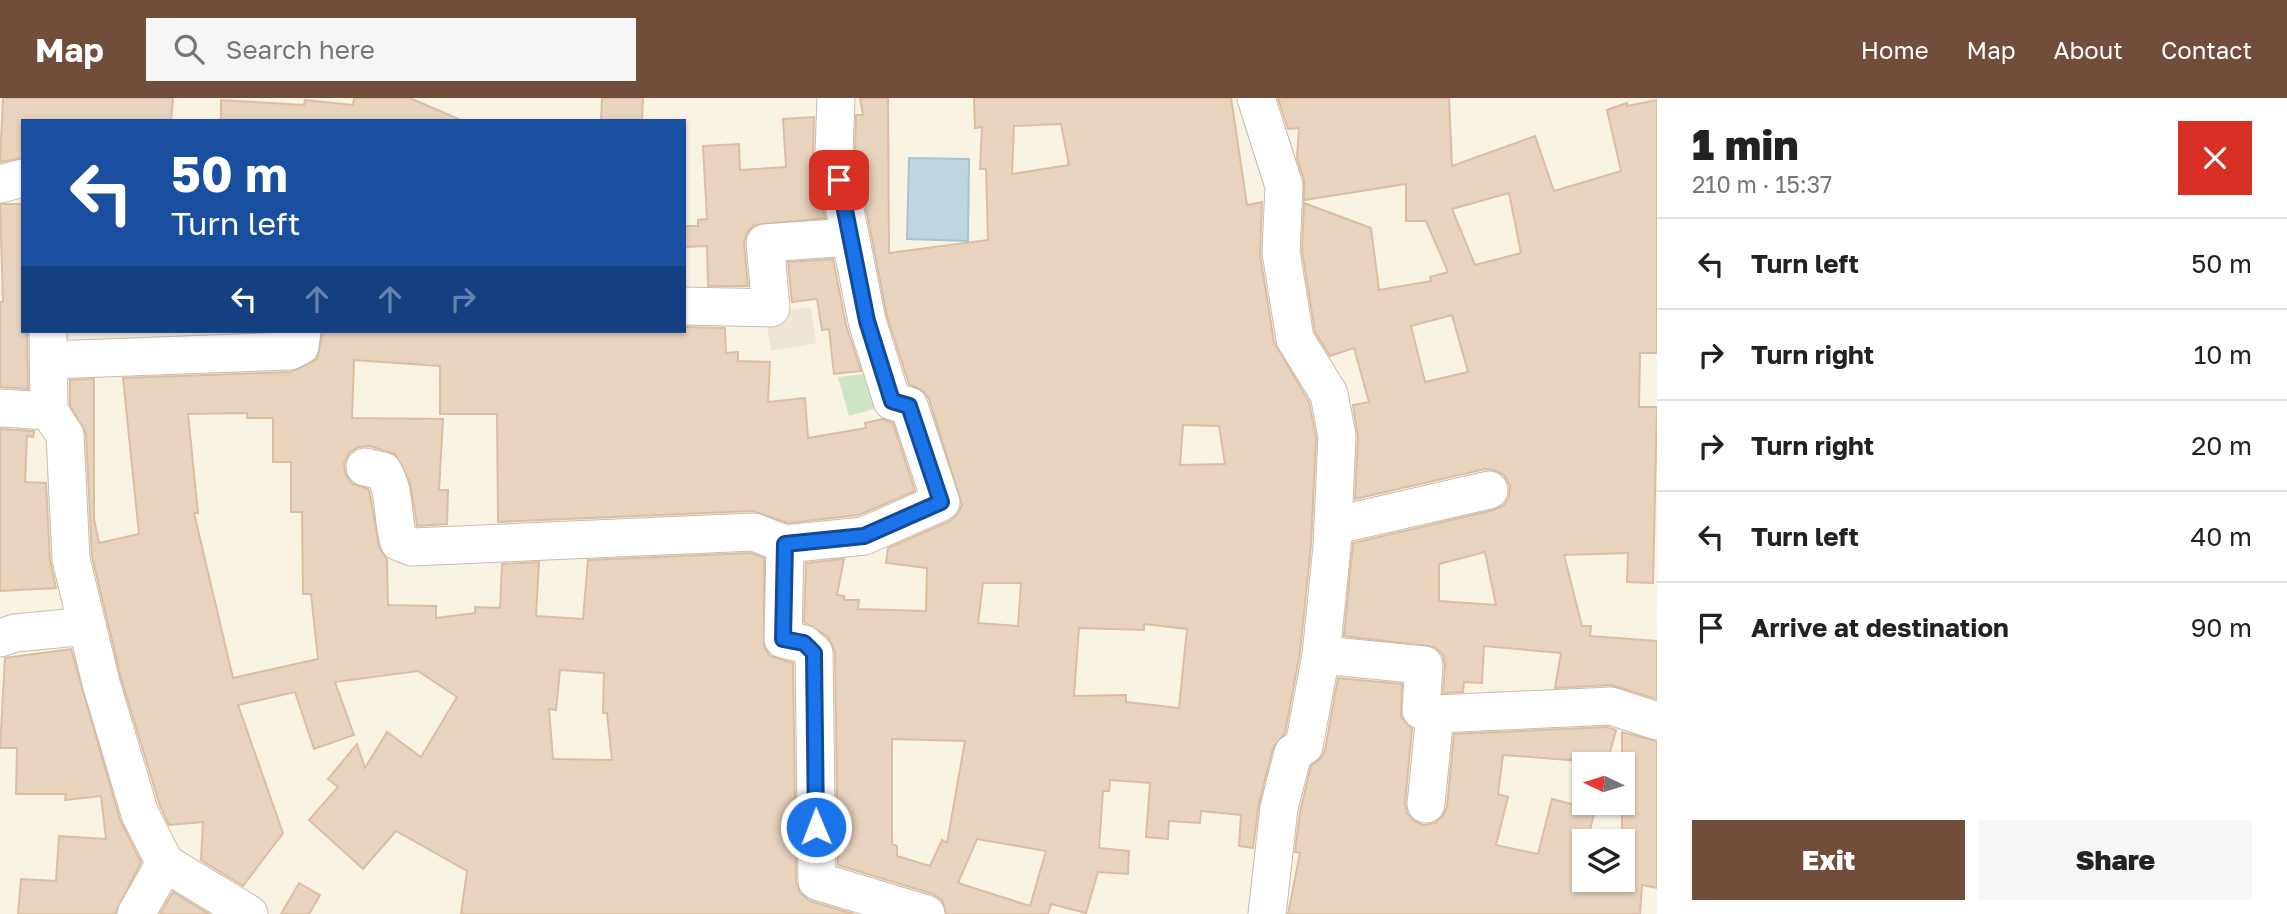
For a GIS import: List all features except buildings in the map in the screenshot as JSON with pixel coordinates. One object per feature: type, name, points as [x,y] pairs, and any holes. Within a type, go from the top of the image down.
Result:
[{"type":"street","points":[[365,467],[383,471],[393,489],[394,525],[399,542],[412,547],[754,532],[785,544],[864,536],[941,502],[909,406],[892,401],[867,321],[834,153],[836,98]]},
{"type":"street","points":[[1256,98],[1283,186],[1281,252],[1295,340],[1329,394],[1337,436],[1334,526],[1321,655],[1304,746],[1293,753],[1279,808],[1267,914]]},
{"type":"street","points":[[0,184],[21,179]]},
{"type":"street","points":[[686,306],[771,308],[765,243],[850,237]]},
{"type":"street","points":[[249,914],[164,863],[140,814],[71,559],[65,435],[49,411],[49,345],[290,351],[300,346],[302,333]]},
{"type":"street","points":[[0,408],[49,411]]},
{"type":"street","points":[[1334,526],[1489,490]]},
{"type":"street","points":[[785,544],[783,639],[804,643],[814,653],[817,881],[926,914]]},
{"type":"street","points":[[0,638],[15,633],[87,626]]},
{"type":"street","points":[[1321,655],[1424,664],[1421,710],[1435,714],[1611,706],[1657,721]]},
{"type":"street","points":[[1426,804],[1435,714]]},
{"type":"street","points":[[136,914],[164,863]]},
{"type":"shaded area","points":[[811,307],[816,343],[771,351],[765,315]]},
{"type":"green space","points":[[880,372],[890,404],[849,416],[838,377]]},
{"type":"water","points":[[909,158],[969,159],[968,241],[907,239]]},
{"type":"route","points":[[816,827],[814,653],[804,643],[783,639],[787,563],[785,544],[864,536],[941,502],[909,406],[892,401],[867,321],[839,180]]}]
